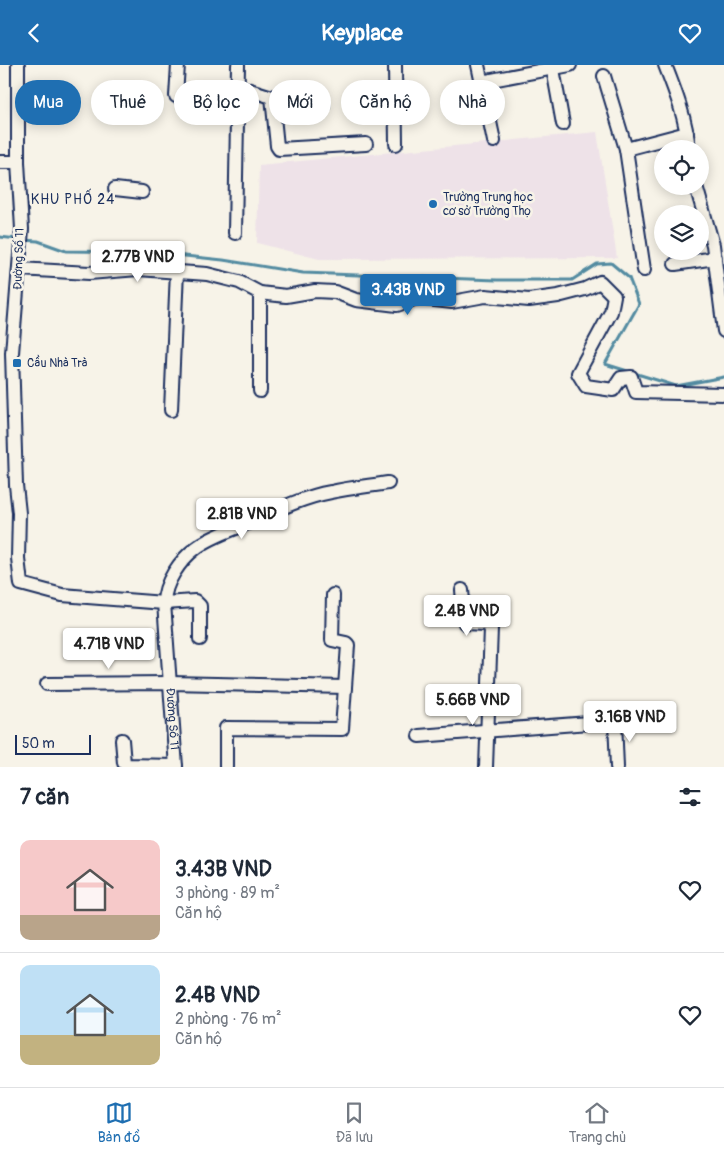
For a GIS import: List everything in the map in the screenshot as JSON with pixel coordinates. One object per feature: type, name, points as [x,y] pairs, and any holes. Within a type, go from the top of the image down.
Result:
[{"type":"street","name":"Đường Số 11","points":[[18,65],[18,162],[22,229],[12,353],[16,485],[19,513],[18,558],[21,584],[26,587],[62,595],[164,603],[176,767]]},
{"type":"street","points":[[177,80],[178,65]]},
{"type":"street","points":[[237,80],[238,65]]},
{"type":"street","points":[[395,65],[396,144]]},
{"type":"street","points":[[478,65],[481,80]]},
{"type":"street","points":[[492,80],[570,65]]},
{"type":"street","points":[[665,65],[679,99],[688,140]]},
{"type":"street","points":[[553,69],[563,124]]},
{"type":"street","points":[[604,76],[626,149],[644,271]]},
{"type":"street","points":[[236,233],[237,125]]},
{"type":"street","points":[[275,125],[279,149],[366,144]]},
{"type":"street","points":[[491,125],[494,141]]},
{"type":"street","points":[[626,149],[687,133]]},
{"type":"street","points":[[0,162],[18,162]]},
{"type":"street","points":[[115,189],[142,192]]},
{"type":"street","points":[[699,195],[718,248],[724,331]]},
{"type":"street","points":[[674,264],[718,248]]},
{"type":"street","points":[[20,268],[89,273],[138,269],[177,271],[215,276],[239,282],[260,293],[286,296],[315,291],[335,292],[356,300],[397,305],[417,298],[452,302],[485,296],[529,300],[558,296],[585,289],[600,282],[614,295],[611,312],[578,373],[586,386],[613,389],[621,378],[630,377],[636,392],[724,395]]},
{"type":"street","points":[[171,410],[177,271]]},
{"type":"street","points":[[260,293],[260,391]]},
{"type":"street","points":[[200,639],[199,603],[195,601],[164,603],[166,590],[178,567],[188,555],[211,539],[279,509],[329,492],[388,483]]},
{"type":"street","points":[[462,591],[465,623],[486,624],[491,628],[486,767]]},
{"type":"street","points":[[226,767],[226,728],[342,729],[348,645],[332,640],[330,635],[333,595]]},
{"type":"street","points":[[47,684],[170,683],[345,687]]},
{"type":"street","points":[[419,736],[615,721],[617,767]]},
{"type":"street","points":[[122,740],[124,763],[127,765],[176,767]]},
{"type":"shaded area","name":"Trường Trung học cơ sở Trường Thọ","points":[[597,132],[617,258],[319,259],[257,243],[259,165]]},
{"type":"waterway","points":[[0,237],[17,239]]},
{"type":"waterway","points":[[23,240],[38,241],[66,251],[147,252],[223,260],[303,273],[497,280],[572,280],[597,264],[611,263],[629,278],[639,304],[605,364],[676,386],[724,377]]},
{"type":"place","name":"Trường Trung học cơ sở Trường Thọ","points":[[433,204]]},
{"type":"place","name":"Cầu Nhà Trà","points":[[17,363]]},
{"type":"district","name":"KHU PHỐ 24","points":[[73,199]]}]
